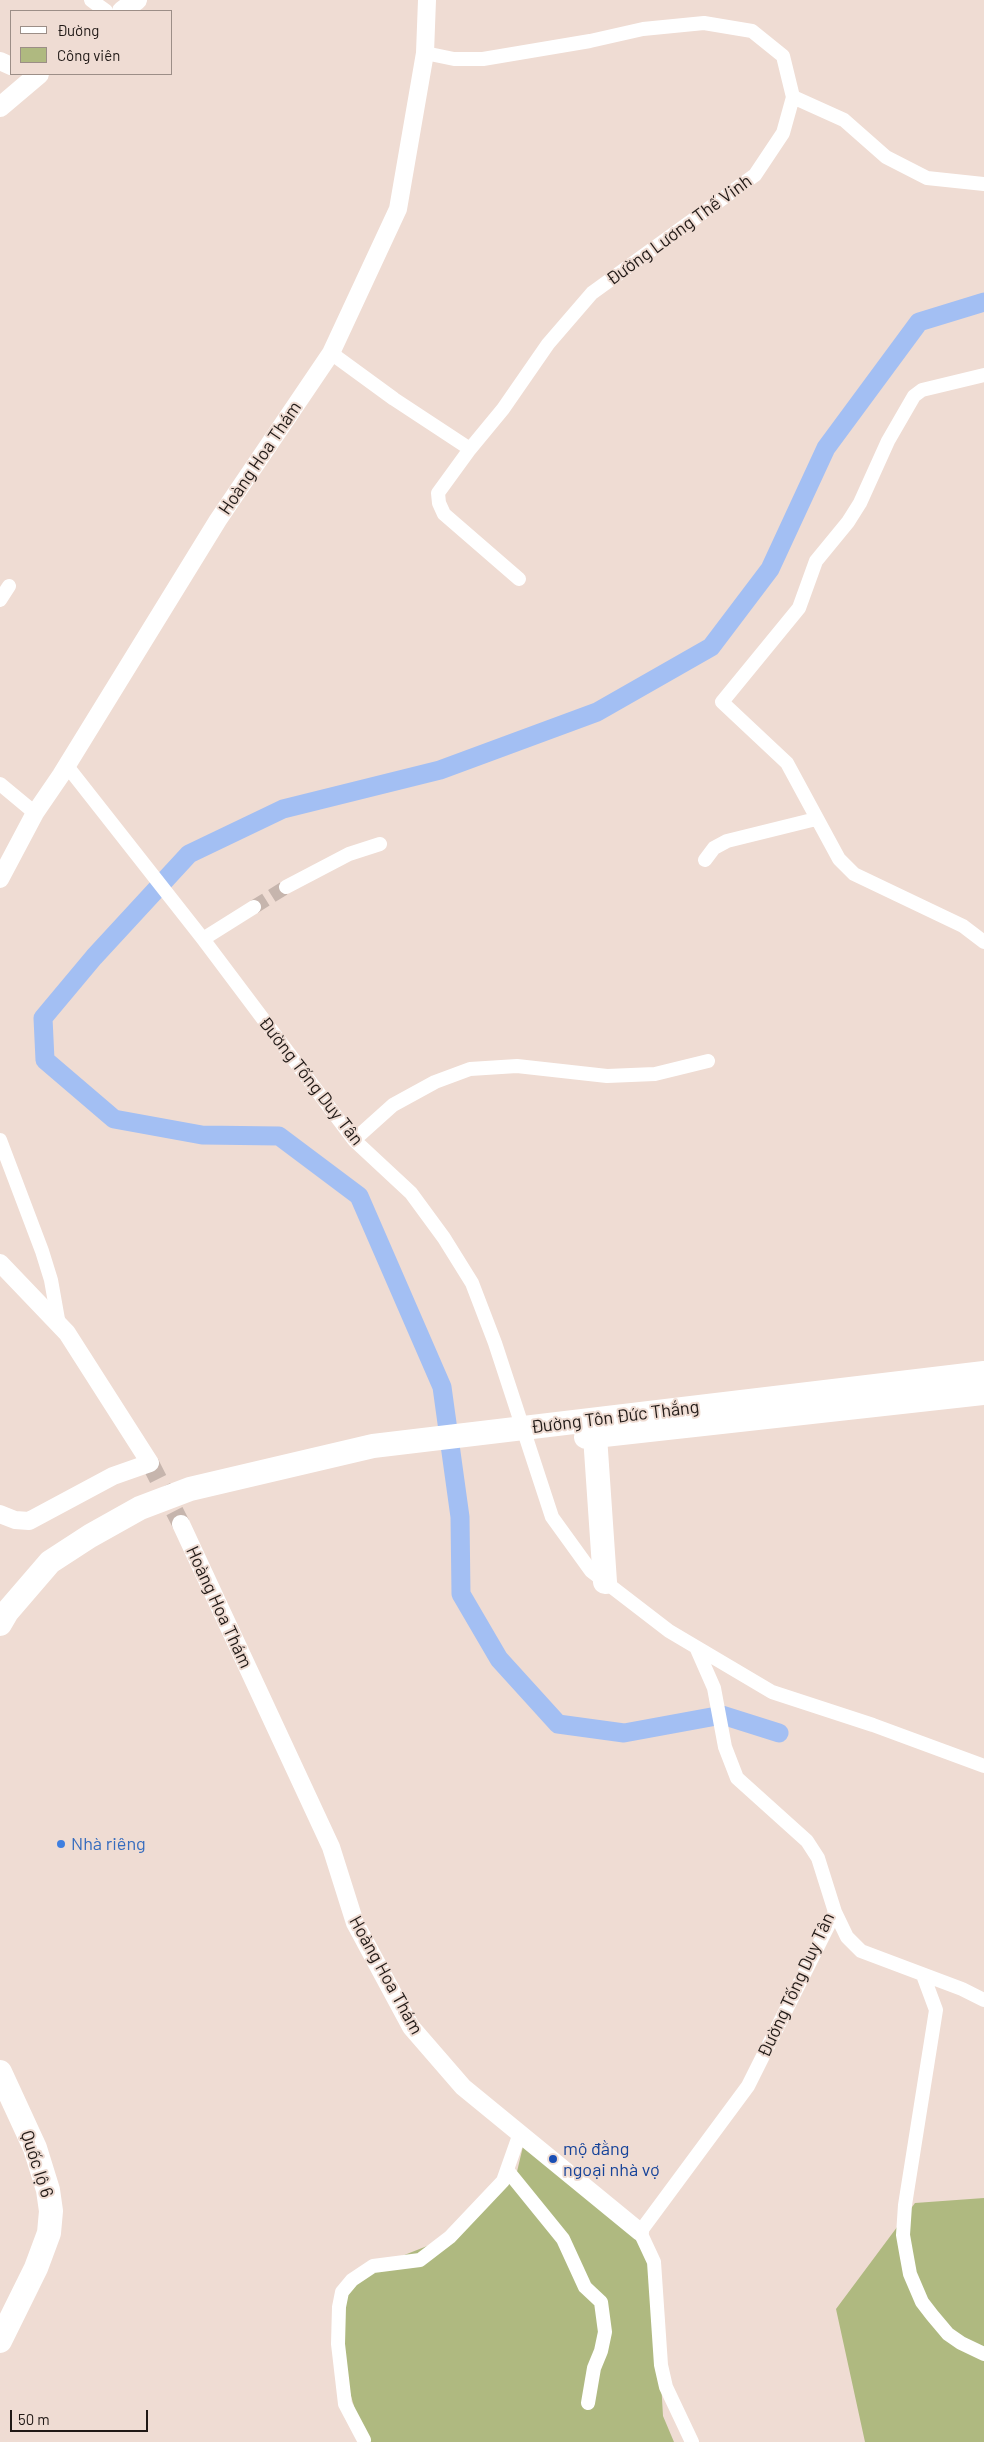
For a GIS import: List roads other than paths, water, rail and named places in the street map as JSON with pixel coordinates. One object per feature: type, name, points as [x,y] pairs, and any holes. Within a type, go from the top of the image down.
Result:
[{"type":"highway","name":"Đường Tôn Đức Thắng","points":[[0,1624],[7,1612],[50,1562],[90,1536],[140,1508],[190,1489],[248,1475],[374,1454],[548,1433],[984,1373]]},
{"type":"highway","name":"Đường Tôn Đức Thắng","points":[[548,1433],[595,1436],[984,1392]]},
{"type":"highway","points":[[595,1436],[605,1582]]},
{"type":"highway","name":"Quốc lộ 6","points":[[0,2072],[35,2148],[48,2190],[51,2211],[49,2233],[36,2268],[0,2341]]},
{"type":"main road","points":[[123,10],[137,0]]},
{"type":"main road","points":[[0,107],[33,75]]},
{"type":"street","points":[[91,0],[105,10]]},
{"type":"street","name":"Hoàng Hoa Thám","points":[[0,879],[34,813],[67,766],[218,520],[331,353],[398,209],[425,53],[427,0]]},
{"type":"street","name":"Đường Lương Thế Vinh","points":[[425,53],[454,59],[483,58],[590,41],[643,29],[704,22],[752,30],[783,56],[793,97],[783,132],[755,175],[592,293],[548,344],[503,410],[470,449],[438,494],[439,504],[444,514],[519,579]]},
{"type":"street","points":[[793,97],[844,120],[886,157],[927,178],[984,184]]},
{"type":"street","points":[[331,353],[394,399],[470,449]]},
{"type":"street","points":[[984,375],[922,390],[914,396],[888,441],[860,503],[848,522],[816,561],[799,608],[770,646],[722,701],[722,704],[787,762],[816,820],[839,859],[854,874],[963,926],[984,942]]},
{"type":"street","points":[[0,600],[9,586]]},
{"type":"street","name":"Đường Tống Duy Tân","points":[[67,766],[203,938],[354,1140],[411,1193],[444,1238],[472,1283],[495,1344],[552,1517],[591,1571],[668,1631],[696,1647],[714,1688],[725,1747],[737,1778],[807,1841],[818,1858],[835,1912],[748,2086],[640,2232]]},
{"type":"street","points":[[0,784],[34,813]]},
{"type":"street","points":[[704,860],[714,848],[727,841],[816,820]]},
{"type":"street","points":[[286,887],[349,854],[380,844]]},
{"type":"street","points":[[203,938],[254,907]]},
{"type":"street","points":[[354,1140],[393,1105],[435,1082],[470,1069],[517,1066],[607,1076],[655,1074],[708,1061]]},
{"type":"street","points":[[0,1140],[42,1251],[51,1280],[60,1325]]},
{"type":"street","points":[[0,1263],[67,1333],[150,1463],[113,1476],[29,1521],[15,1520],[0,1514]]},
{"type":"street","name":"Hoàng Hoa Thám","points":[[181,1524],[331,1847],[355,1923],[411,2027],[464,2087],[640,2232],[654,2262],[661,2365],[666,2387],[692,2442]]},
{"type":"street","points":[[696,1647],[772,1692],[873,1725],[984,1766]]},
{"type":"street","points":[[835,1912],[847,1937],[861,1951],[984,2000]]},
{"type":"street","points":[[923,1975],[936,2010],[905,2205],[903,2235],[910,2274],[922,2302],[948,2334],[961,2344],[984,2354]]},
{"type":"street","points":[[364,2440],[345,2404],[338,2344],[339,2307],[342,2292],[352,2280],[373,2266],[420,2260],[433,2252],[503,2181],[520,2133]]},
{"type":"street","points":[[506,2170],[563,2239],[585,2287],[601,2302],[605,2332],[602,2351],[594,2368],[588,2403]]},
{"type":"waterway","points":[[779,1733],[722,1715],[624,1733],[558,1724],[499,1659],[461,1594],[460,1517],[442,1387],[359,1196],[279,1136],[202,1135],[114,1119],[45,1060],[43,1018],[94,957],[189,854],[283,809],[440,770],[597,712],[711,647],[770,569],[826,448],[919,322],[984,302]]},
{"type":"tunnel","points":[[254,907],[286,887]]},
{"type":"tunnel","points":[[150,1463],[181,1524]]},
{"type":"place","name":"Nhà riêng","points":[[61,1844]]},
{"type":"place","name":"mộ đằng ngoại nhà vợ","points":[[553,2159]]}]
